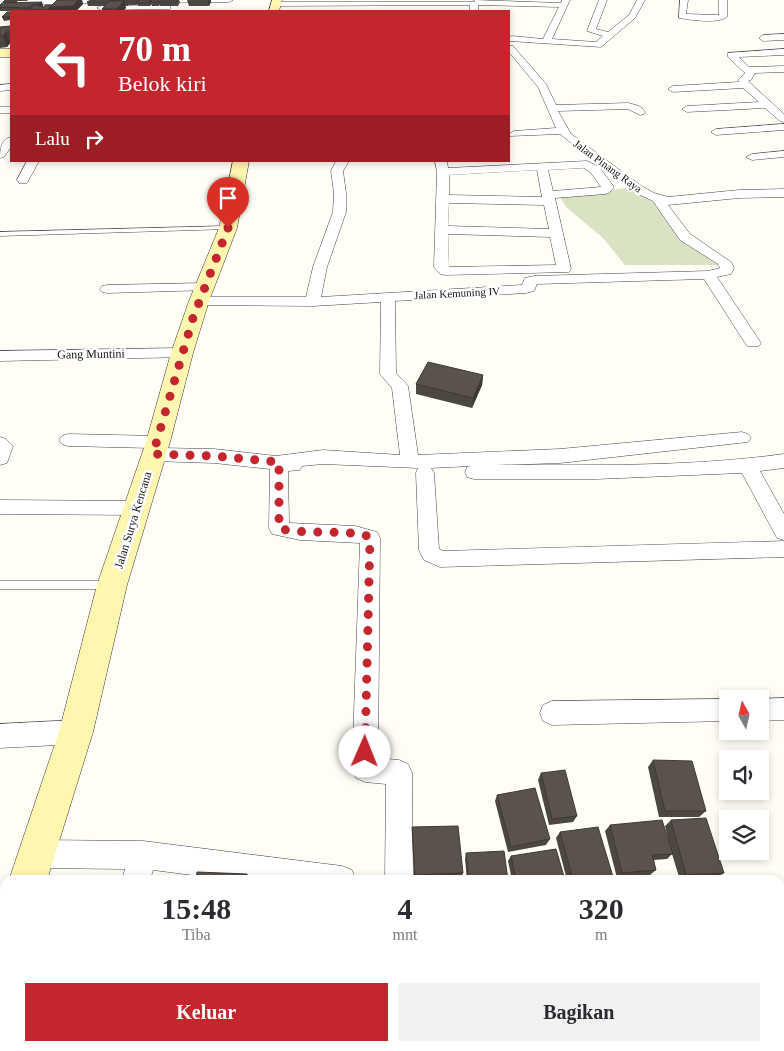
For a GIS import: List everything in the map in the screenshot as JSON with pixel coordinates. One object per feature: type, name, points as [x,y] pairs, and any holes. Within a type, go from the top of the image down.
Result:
[{"type":"main road","name":"Jalan Surya Kencana","points":[[32,867],[76,732],[112,585],[156,448],[182,353],[202,294],[228,228],[241,162]]},
{"type":"street","points":[[66,0],[229,0]]},
{"type":"street","points":[[478,0],[480,3],[565,2],[546,42]]},
{"type":"street","points":[[603,0],[591,31],[610,35]]},
{"type":"street","points":[[510,42],[597,45],[632,16],[641,0]]},
{"type":"street","points":[[684,0],[682,16],[717,18],[723,17],[723,0]]},
{"type":"street","points":[[2,1],[84,7],[184,7],[182,10]]},
{"type":"street","points":[[276,5],[351,5],[404,1],[471,3],[474,4],[474,10]]},
{"type":"street","points":[[763,38],[784,37]]},
{"type":"street","name":"Jalan Pinang Raya","points":[[510,42],[543,86],[567,136],[636,188],[658,199],[675,200],[739,194],[783,185]]},
{"type":"street","points":[[784,52],[731,56],[748,70],[750,76],[742,82],[784,118]]},
{"type":"street","points":[[748,70],[784,69]]},
{"type":"street","points":[[673,89],[745,85]]},
{"type":"street","points":[[687,109],[768,105]]},
{"type":"street","points":[[552,108],[623,106],[636,108],[640,112]]},
{"type":"street","points":[[716,132],[784,127]]},
{"type":"street","points":[[514,134],[563,131]]},
{"type":"street","points":[[0,155],[10,141]]},
{"type":"street","points":[[752,156],[784,154]]},
{"type":"street","points":[[23,180],[32,162]]},
{"type":"street","points":[[313,302],[320,270],[339,213],[340,199],[335,171],[342,162]]},
{"type":"street","points":[[442,199],[549,198],[605,190],[608,187],[589,164],[542,167],[442,167],[442,199],[442,230],[442,270],[445,272],[459,272],[562,269],[564,265],[557,233],[549,198],[542,167]]},
{"type":"street","points":[[658,199],[685,237],[724,262],[727,268],[726,271],[708,275],[753,343]]},
{"type":"street","points":[[442,230],[557,233]]},
{"type":"street","points":[[459,272],[459,293]]},
{"type":"street","name":"Jalan Kemuning IV","points":[[107,289],[313,302],[526,289],[530,288],[530,281],[534,280],[708,275]]},
{"type":"street","points":[[388,298],[388,374],[400,386],[418,467],[431,554],[440,559],[784,548]]},
{"type":"street","name":"Gang Muntini","points":[[0,356],[182,353]]},
{"type":"street","points":[[418,467],[560,456],[742,438]]},
{"type":"street","points":[[68,440],[279,462],[312,468],[418,467],[596,472],[748,466],[784,461]]},
{"type":"street","points":[[0,443],[4,446],[0,458]]},
{"type":"street","points":[[279,462],[279,528],[322,534],[363,534],[370,538],[365,769],[399,773],[399,875]]},
{"type":"street","points":[[748,466],[784,532]]},
{"type":"street","points":[[0,508],[136,508]]},
{"type":"street","points":[[769,710],[784,709]]},
{"type":"street","points":[[552,713],[719,710]]},
{"type":"street","points":[[0,736],[76,732]]},
{"type":"street","points":[[32,867],[139,868],[257,875]]},
{"type":"lane","points":[[0,232],[228,228]]},
{"type":"lane","points":[[0,585],[112,585]]},
{"type":"green space","points":[[635,187],[724,265],[625,265],[603,238],[567,208],[559,196]]},
{"type":"building","points":[[5,0],[16,0],[14,2],[3,2]]},
{"type":"building","points":[[57,0],[78,0],[73,6],[50,7]]},
{"type":"building","points":[[91,0],[118,0],[87,2]]},
{"type":"building","points":[[129,0],[137,0],[136,2],[128,2]]},
{"type":"building","points":[[139,0],[151,0],[150,2],[137,3]]},
{"type":"building","points":[[160,0],[178,0],[177,2],[159,2]]},
{"type":"building","points":[[109,1],[124,1],[117,9],[102,9]]},
{"type":"building","points":[[42,2],[33,4],[28,8],[0,7],[2,3]]},
{"type":"building","points":[[34,5],[43,7],[52,5],[47,10],[30,9]]},
{"type":"building","points":[[7,12],[10,12],[9,17],[2,17]]},
{"type":"building","points":[[10,26],[10,32],[0,36],[0,27]]},
{"type":"building","points":[[428,362],[483,375],[473,398],[416,384]]},
{"type":"building","points":[[653,760],[692,761],[706,811],[665,811]]},
{"type":"building","points":[[565,770],[577,816],[552,819],[541,773]]},
{"type":"building","points":[[535,788],[550,839],[511,847],[497,795]]},
{"type":"building","points":[[706,818],[724,873],[686,875],[671,820]]},
{"type":"building","points":[[662,820],[673,854],[652,855],[656,870],[622,873],[610,825]]},
{"type":"building","points":[[458,826],[463,873],[415,875],[412,827]]},
{"type":"building","points":[[598,827],[612,875],[572,875],[560,832]]},
{"type":"building","points":[[556,849],[564,875],[515,875],[511,856]]},
{"type":"building","points":[[504,851],[507,875],[468,875],[466,853]]},
{"type":"building","points":[[197,872],[247,874],[247,875],[197,875]]},
{"type":"route","points":[[228,228],[193,318],[153,454],[214,456],[279,462],[279,528],[282,530],[322,534],[363,534],[370,538],[365,752]]}]
